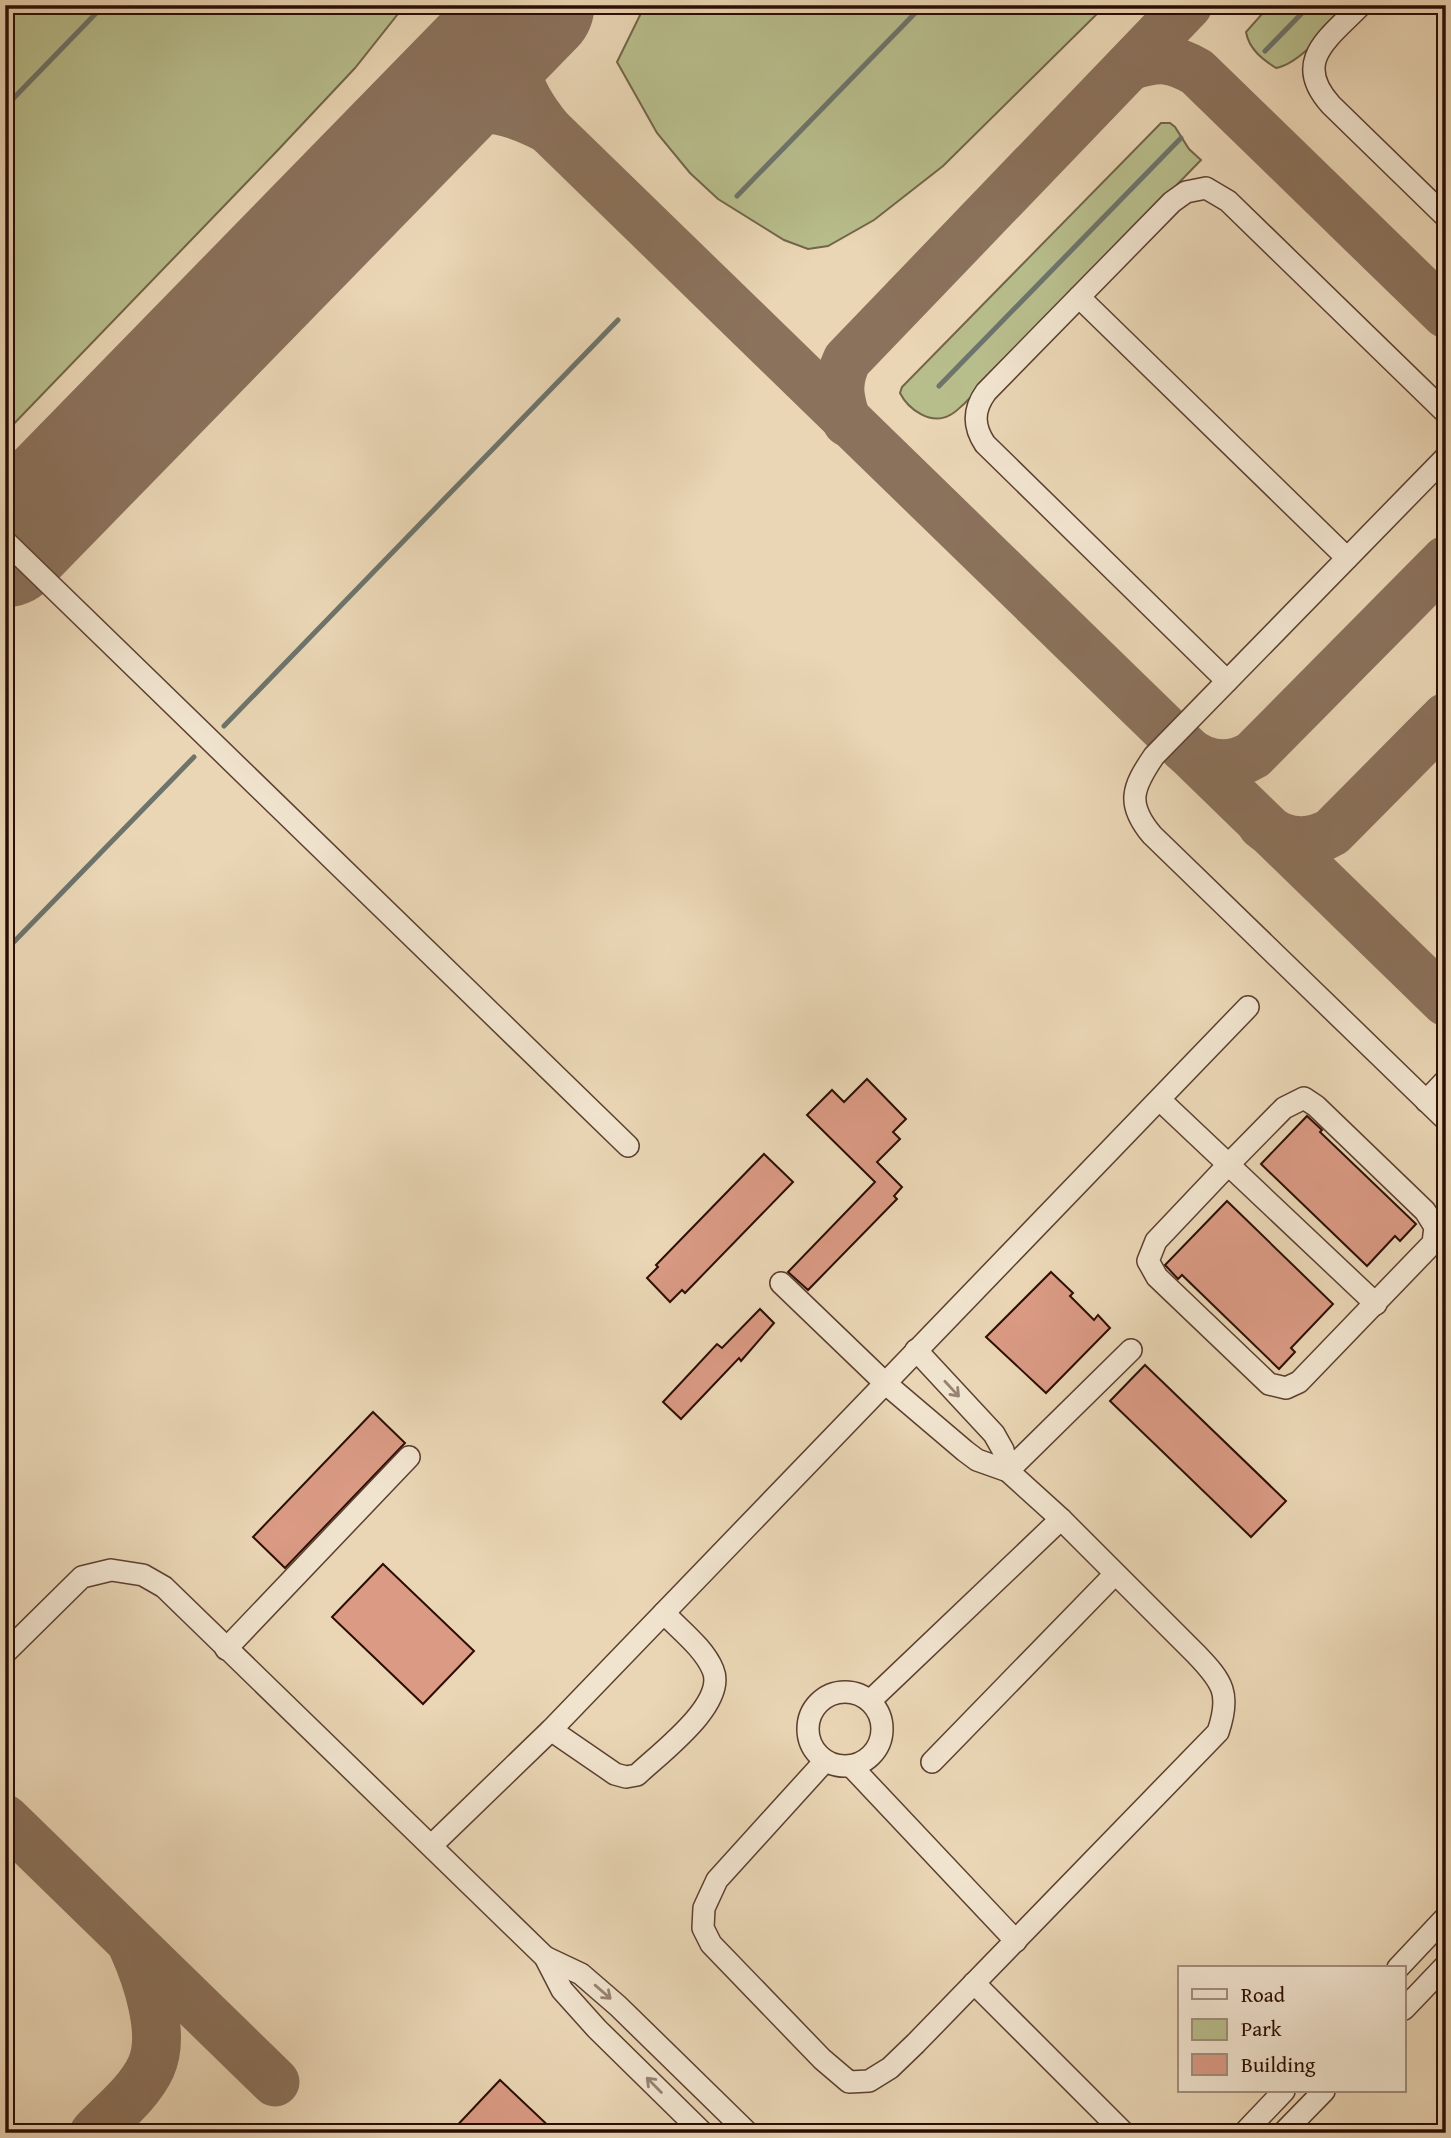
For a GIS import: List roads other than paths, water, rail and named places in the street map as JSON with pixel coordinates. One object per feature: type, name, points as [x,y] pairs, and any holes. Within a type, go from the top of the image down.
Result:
[{"type":"street","points":[[1361,5],[1317,51],[1312,67],[1317,87],[1331,105],[1446,216]]},
{"type":"street","points":[[1227,681],[985,444],[979,436],[975,416],[979,401],[1181,195],[1195,189],[1213,190],[1228,201],[1446,413]]},
{"type":"street","points":[[1079,297],[1347,558]]},
{"type":"street","points":[[1446,457],[1154,756],[1140,776],[1134,793],[1135,808],[1141,822],[1162,845],[1446,1119]]},
{"type":"street","points":[[5,541],[628,1146]]},
{"type":"street","points":[[432,1845],[551,1730],[1248,1007]]},
{"type":"street","points":[[1426,1101],[1446,1080]]},
{"type":"street","points":[[1304,1098],[1316,1106],[1425,1211],[1435,1227],[1433,1243],[1376,1304],[1299,1382],[1286,1388],[1269,1384],[1157,1278],[1148,1261],[1156,1241],[1228,1165],[1284,1108],[1304,1098]]},
{"type":"street","points":[[1160,1100],[1376,1304]]},
{"type":"street","points":[[782,1283],[885,1383],[965,1451],[977,1460],[1008,1471],[1061,1519],[1215,1674],[1224,1691],[1224,1712],[1217,1732],[975,1983],[890,2068],[869,2081],[849,2082],[822,2059],[711,1944],[703,1928],[704,1908],[717,1880],[825,1761]]},
{"type":"street","points":[[916,1350],[994,1434],[1003,1450],[1008,1471]]},
{"type":"street","points":[[1008,1471],[1131,1350]]},
{"type":"street","points":[[226,1648],[409,1457]]},
{"type":"street","points":[[870,1701],[1061,1519]]},
{"type":"street","points":[[5,1653],[82,1577],[111,1570],[143,1575],[164,1587],[545,1957],[562,1990],[703,2133]]},
{"type":"street","points":[[932,1762],[1115,1574]]},
{"type":"street","points":[[551,1730],[615,1774],[626,1777],[638,1775],[705,1711],[715,1689],[715,1673],[706,1658],[664,1613]]},
{"type":"street","points":[[844,1691],[857,1693],[870,1701],[878,1712],[882,1725],[881,1740],[874,1752],[863,1761],[850,1766],[825,1761],[815,1752],[809,1739],[807,1726],[811,1713],[819,1702],[831,1694],[844,1691]]},
{"type":"street","points":[[850,1766],[1016,1941]]},
{"type":"street","points":[[1400,1966],[1446,1917]]},
{"type":"street","points":[[545,1957],[581,1974],[618,2006],[748,2133]]},
{"type":"street","points":[[1406,2006],[1446,1965]]},
{"type":"street","points":[[975,1983],[1124,2133]]},
{"type":"street","points":[[1244,2133],[1283,2092]]},
{"type":"street","points":[[1283,2133],[1323,2092]]},
{"type":"waterway","points":[[5,107],[104,5]]},
{"type":"waterway","points":[[737,196],[923,5]]},
{"type":"waterway","points":[[1265,51],[1310,5]]},
{"type":"waterway","points":[[939,386],[1181,138]]},
{"type":"waterway","points":[[224,726],[618,320]]},
{"type":"waterway","points":[[5,951],[194,757]]}]
